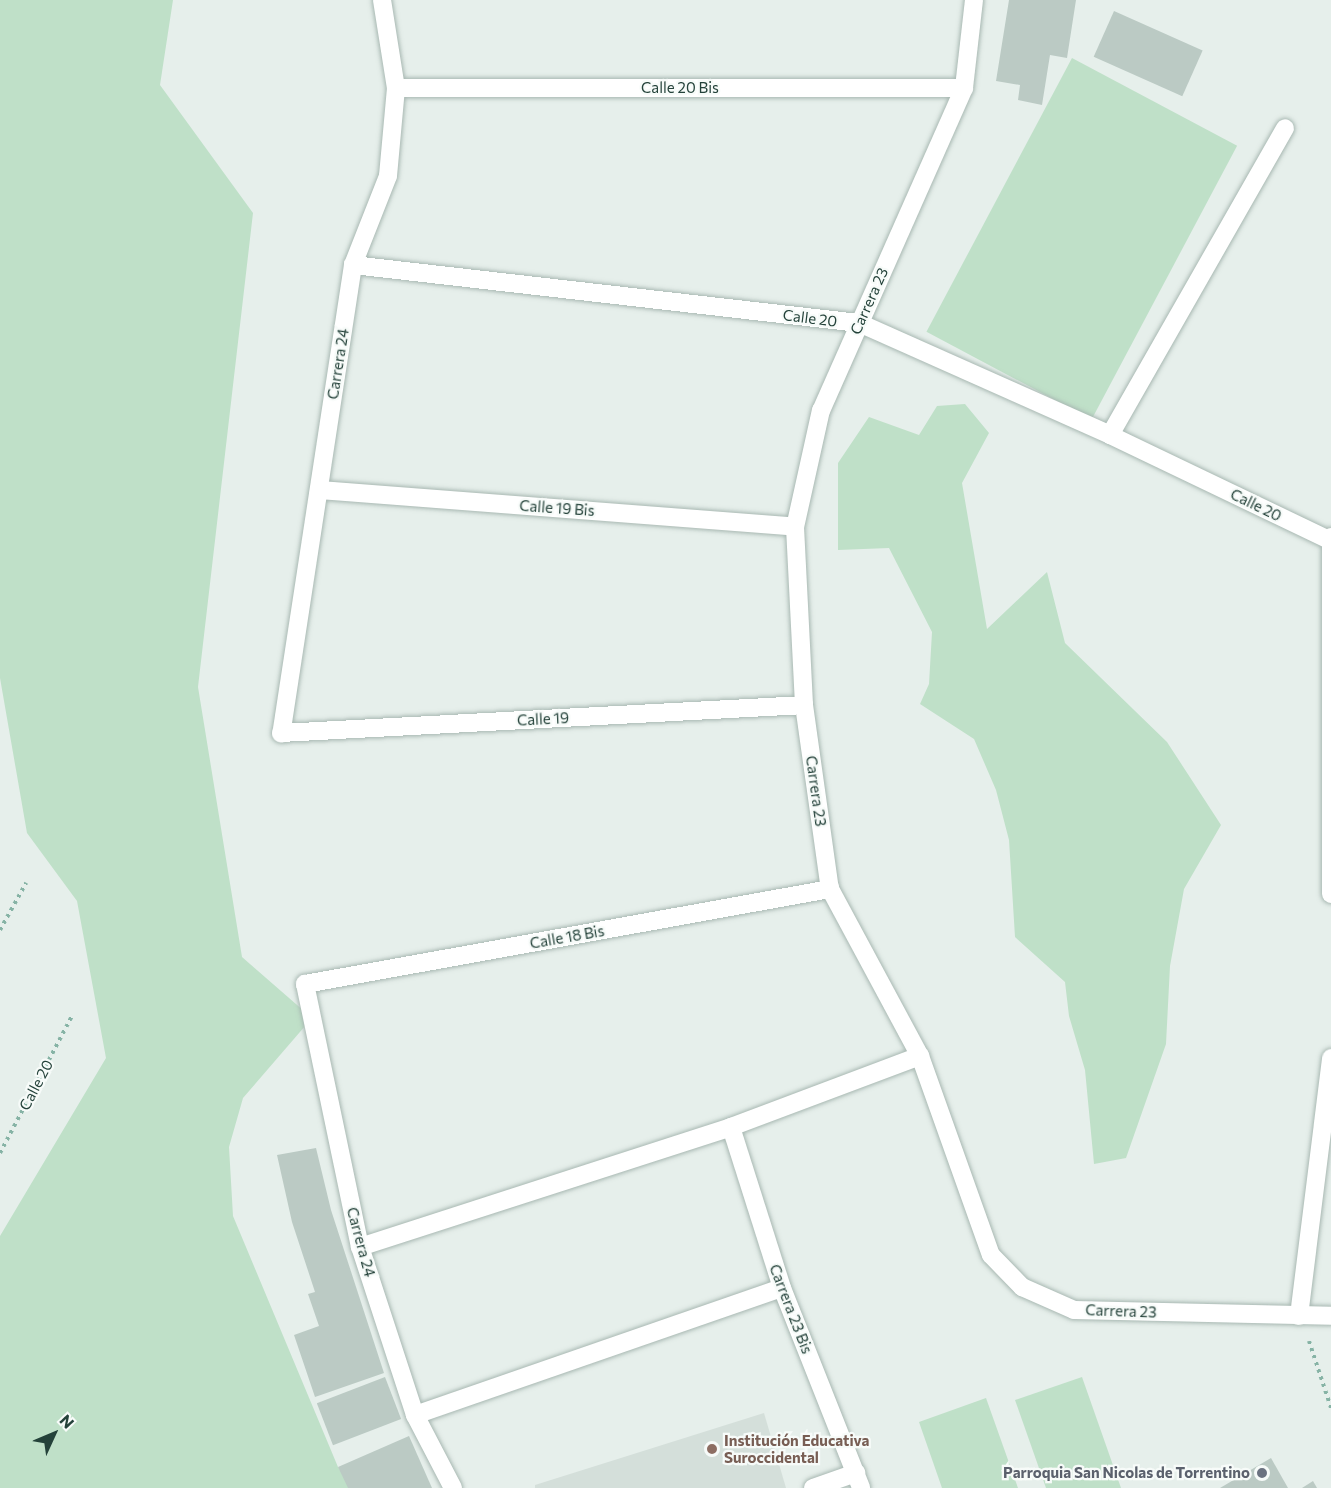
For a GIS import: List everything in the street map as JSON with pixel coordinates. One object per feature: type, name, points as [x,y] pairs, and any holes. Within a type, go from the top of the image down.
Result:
[{"type":"street","name":"Carrera 24","points":[[281,733],[353,265],[388,176],[396,88],[382,0]]},
{"type":"street","name":"Carrera 23","points":[[974,0],[964,88],[821,410],[795,527],[804,705],[830,889],[920,1056],[991,1255],[1022,1287],[1074,1310],[1331,1316]]},
{"type":"street","name":"Calle 20 Bis","points":[[396,88],[964,88]]},
{"type":"street","points":[[1110,435],[1286,128]]},
{"type":"street","name":"Calle 20","points":[[353,265],[859,323],[1110,435],[1330,538]]},
{"type":"street","name":"Calle 19 Bis","points":[[319,490],[795,527]]},
{"type":"street","points":[[1330,538],[1331,894]]},
{"type":"street","name":"Calle 19","points":[[281,733],[804,705]]},
{"type":"street","name":"Calle 18 Bis","points":[[305,984],[830,889]]},
{"type":"street","name":"Carrera 24","points":[[305,984],[360,1247],[415,1415],[453,1488]]},
{"type":"street","points":[[360,1247],[731,1127],[920,1056]]},
{"type":"street","points":[[1299,1316],[1331,1058]]},
{"type":"street","name":"Carrera 23 Bis","points":[[731,1127],[782,1288],[859,1481]]},
{"type":"street","points":[[415,1415],[782,1288]]},
{"type":"street","points":[[813,1488],[859,1481]]},
{"type":"path","points":[[0,930],[26,883]]},
{"type":"path","name":"Calle 20","points":[[0,1153],[72,1016]]},
{"type":"path","points":[[1299,1316],[1331,1408]]},
{"type":"shaded area","name":"Institución Educativa Suroccidental","points":[[764,1413],[786,1488],[535,1488],[535,1485]]},
{"type":"green space","points":[[0,0],[173,0],[160,85],[253,213],[198,687],[242,957],[312,1018],[243,1098],[229,1147],[233,1216],[338,1467],[352,1488],[0,1488],[0,1236],[106,1058],[77,901],[27,833],[0,678]]},
{"type":"green space","points":[[1072,58],[1237,146],[1092,420],[926,332]]},
{"type":"green space","points":[[965,404],[989,433],[962,483],[987,629],[1047,572],[1065,643],[1167,742],[1221,825],[1184,889],[1170,966],[1166,1044],[1126,1158],[1094,1164],[1085,1070],[1069,1016],[1065,982],[1015,937],[1009,840],[996,790],[974,739],[920,704],[929,684],[932,632],[889,548],[838,550],[838,463],[869,417],[919,435],[937,406]]},
{"type":"green space","points":[[1082,1377],[1121,1488],[1046,1488],[1015,1400]]},
{"type":"green space","points":[[986,1398],[1018,1488],[942,1488],[919,1422]]},
{"type":"building","points":[[1009,0],[1076,0],[1067,58],[1050,55],[1042,105],[1018,100],[1020,85],[996,81]]},
{"type":"building","points":[[1114,11],[1203,50],[1182,96],[1094,57]]},
{"type":"building","points":[[316,1148],[331,1210],[384,1373],[315,1397],[294,1335],[319,1326],[308,1294],[315,1292],[292,1222],[277,1155]]},
{"type":"building","points":[[385,1377],[401,1419],[333,1445],[317,1403]]},
{"type":"building","points":[[409,1436],[432,1488],[348,1488],[338,1467]]},
{"type":"building","name":"Parroquia San Nicolas de Torrentino","points":[[1271,1458],[1288,1488],[1220,1488]]},
{"type":"building","points":[[1313,1481],[1317,1488],[1302,1488]]},
{"type":"place","name":"Institución Educativa Suroccidental","points":[[712,1449]]},
{"type":"place","name":"Parroquia San Nicolas de Torrentino","points":[[1262,1473]]}]
